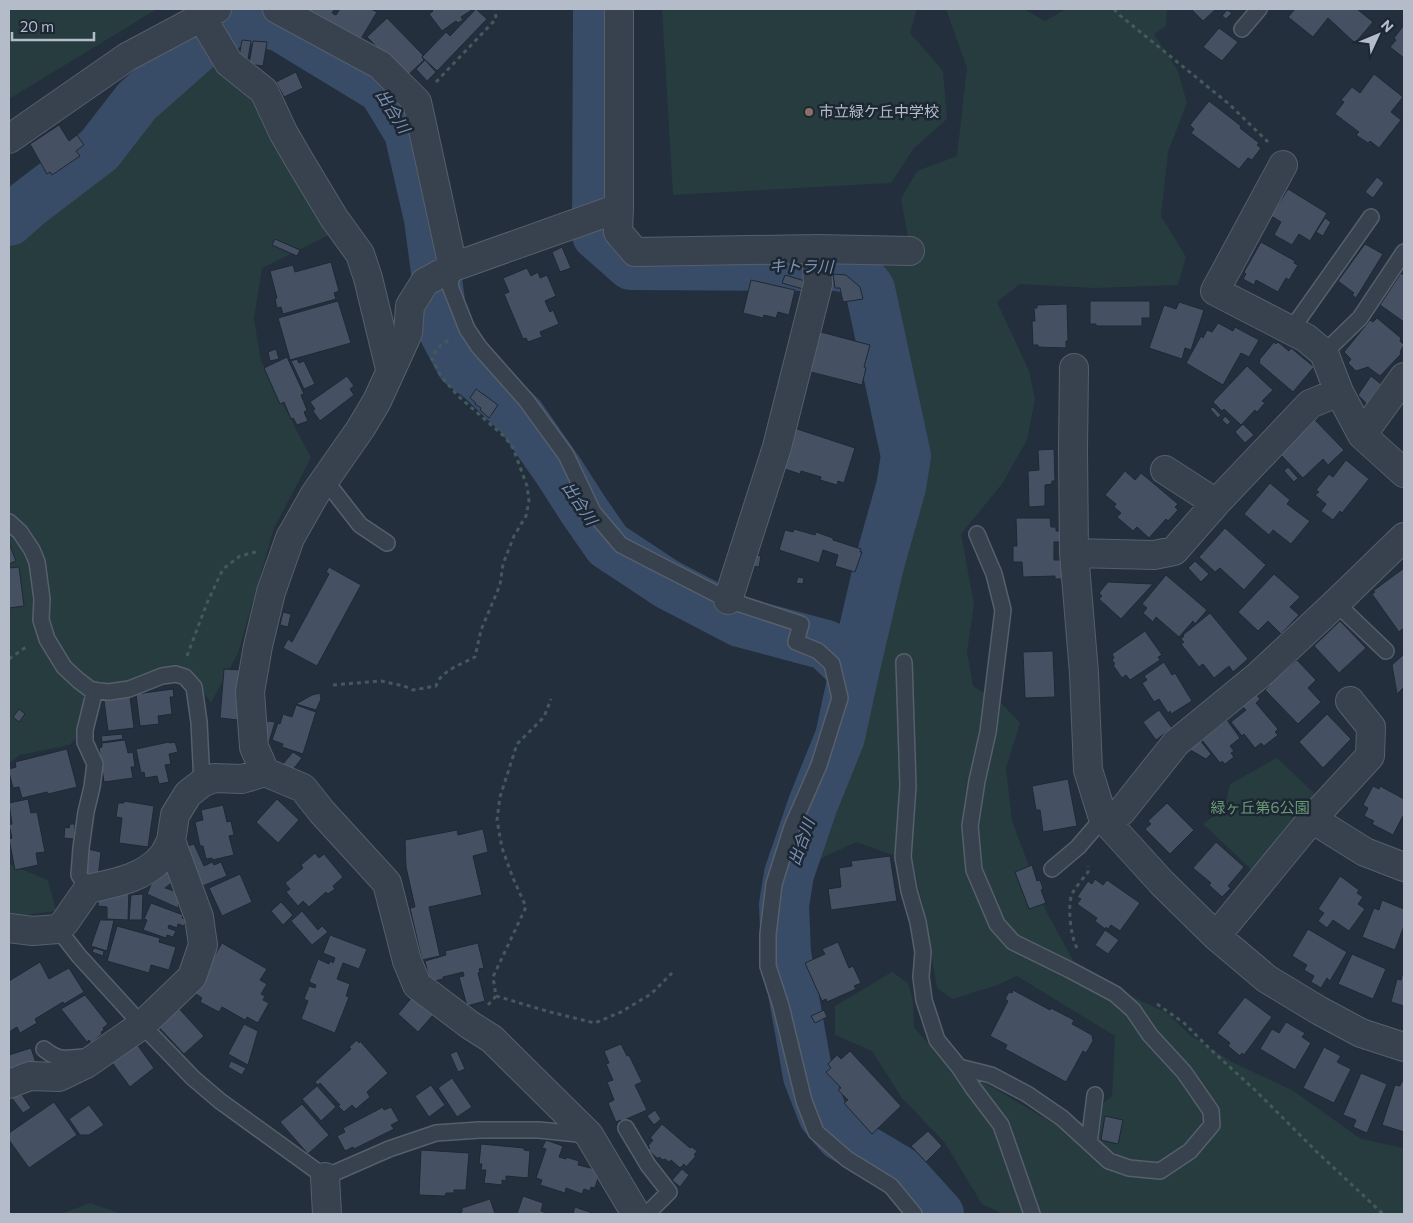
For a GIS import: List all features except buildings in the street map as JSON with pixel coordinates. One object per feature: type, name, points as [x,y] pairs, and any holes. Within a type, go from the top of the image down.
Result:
[{"type":"street","points":[[277,9],[380,65],[417,102],[453,267]]},
{"type":"street","points":[[619,9],[620,208],[618,232],[635,252],[816,249],[910,251]]},
{"type":"street","points":[[9,139],[127,57],[209,13],[229,63],[264,91],[283,132],[334,218],[360,254],[368,278],[390,369]]},
{"type":"street","points":[[1283,165],[1215,291],[1306,338],[1324,353],[1339,392],[1362,435],[1404,473]]},
{"type":"street","points":[[265,772],[254,747],[250,692],[258,646],[269,601],[290,538],[315,494],[361,428],[377,401],[408,333],[410,306],[425,282],[453,267],[620,208]]},
{"type":"street","points":[[728,600],[777,447],[818,284],[816,249]]},
{"type":"street","points":[[1074,368],[1074,553],[1084,672],[1088,770],[1103,818],[1162,883],[1216,936],[1267,979],[1362,1034],[1404,1047]]},
{"type":"street","points":[[1362,435],[1404,377]]},
{"type":"street","points":[[1074,553],[1154,555],[1174,551],[1216,503],[1310,404],[1339,392]]},
{"type":"street","points":[[1165,470],[1216,503]]},
{"type":"street","points":[[1103,818],[1121,812],[1176,743],[1258,675],[1404,537]]},
{"type":"street","points":[[1216,936],[1312,819],[1370,756],[1371,727],[1350,701]]},
{"type":"street","points":[[9,928],[33,931],[58,929],[88,889],[144,873],[162,858],[171,842],[175,815],[188,794],[202,783],[214,778],[242,779],[265,772],[303,788],[322,812],[387,882],[407,961],[417,985],[470,1026],[492,1039],[589,1135],[636,1214]]},
{"type":"street","points":[[1312,819],[1365,852],[1404,868]]},
{"type":"street","points":[[9,1084],[30,1076],[59,1077],[86,1064],[142,1025],[192,977],[203,945],[199,917],[171,842]]},
{"type":"street","points":[[325,1177],[327,1214]]},
{"type":"lane","points":[[1242,29],[1259,9]]},
{"type":"lane","points":[[1291,330],[1370,217]]},
{"type":"lane","points":[[1324,353],[1360,318],[1404,252]]},
{"type":"lane","points":[[453,267],[450,286],[467,329],[479,347],[526,400],[566,455],[593,512],[622,545],[728,600],[801,624],[796,642],[818,651],[832,664],[840,698],[819,765],[792,827],[774,884],[768,934],[768,966],[781,1006],[804,1101],[816,1132],[847,1159],[891,1186],[914,1214]]},
{"type":"lane","points":[[325,480],[360,524],[387,543]]},
{"type":"lane","points":[[9,522],[20,532],[32,550],[37,562],[42,599],[42,620],[47,640],[64,667],[78,680],[91,690],[109,692],[129,690],[162,676],[176,674],[185,677],[194,687],[199,722],[202,783]]},
{"type":"lane","points":[[959,1067],[991,1075],[1026,1094],[1062,1118],[1109,1161],[1129,1168],[1160,1171],[1190,1151],[1212,1124],[1211,1111],[1184,1072],[1150,1035],[1133,1010],[1115,994],[1014,942],[998,924],[974,870],[970,826],[977,781],[988,732],[1003,610],[994,574],[977,534]]},
{"type":"lane","points":[[1336,603],[1386,651]]},
{"type":"lane","points":[[904,662],[908,786],[903,857],[923,952],[920,977],[924,1000],[937,1040],[959,1067],[1001,1126],[1032,1214]]},
{"type":"lane","points":[[88,889],[79,875],[86,812],[95,764],[85,742],[85,730],[95,690]]},
{"type":"lane","points":[[1052,869],[1078,847],[1103,818]]},
{"type":"lane","points":[[58,929],[79,956],[193,1078],[220,1101],[325,1177],[389,1150],[436,1134],[479,1130],[530,1130],[589,1135]]},
{"type":"lane","points":[[44,1050],[62,1059],[97,1056]]},
{"type":"lane","points":[[1089,1143],[1095,1095]]},
{"type":"lane","points":[[626,1128],[648,1165],[670,1192],[647,1214]]},
{"type":"path","points":[[417,102],[496,19],[495,9]]},
{"type":"path","points":[[1114,9],[1229,104],[1276,149],[1283,165]]},
{"type":"path","points":[[333,684],[381,681],[404,686],[412,690],[436,686],[438,680],[446,673],[475,657],[481,630],[500,585],[503,564],[514,536],[526,516],[529,501],[514,448],[505,437],[458,396],[441,376],[432,359],[437,348],[467,329]]},
{"type":"path","points":[[180,675],[207,603],[223,569],[240,556],[288,545]]},
{"type":"path","points":[[470,1026],[496,996],[493,977],[526,907],[502,848],[497,820],[500,797],[517,744],[544,716],[551,699]]},
{"type":"path","points":[[1078,847],[1087,859],[1088,872],[1072,895],[1070,919],[1075,944],[1080,951]]},
{"type":"path","points":[[496,996],[595,1023],[621,1012],[651,994],[672,972]]},
{"type":"path","points":[[1154,1003],[1184,1023],[1383,1214]]},
{"type":"green space","points":[[9,9],[157,9],[9,99]]},
{"type":"green space","points":[[662,9],[917,9],[910,33],[943,71],[947,119],[914,148],[891,183],[673,195]]},
{"type":"green space","points":[[946,9],[1024,9],[1045,21],[1066,9],[1167,9],[1166,26],[1154,34],[1178,71],[1187,103],[1168,152],[1161,216],[1186,257],[1178,285],[1095,288],[1020,284],[997,302],[1029,371],[1035,399],[1027,440],[1002,484],[961,534],[974,604],[967,652],[973,686],[1001,703],[1020,723],[1006,768],[1012,821],[1046,911],[1074,962],[1124,993],[1167,1013],[1191,1036],[1232,1062],[1292,1090],[1361,1139],[1404,1148],[1404,1214],[1003,1214],[982,1204],[945,1143],[902,1098],[872,1051],[835,1035],[835,1006],[892,972],[908,983],[913,1001],[914,1027],[950,1070],[987,1084],[1068,1132],[1112,1096],[1115,1036],[1017,976],[997,985],[953,999],[937,988],[913,862],[856,842],[811,863],[856,714],[917,462],[902,362],[877,263],[913,264],[901,199],[917,171],[957,156],[967,68]]},
{"type":"green space","points":[[205,49],[251,90],[282,152],[329,235],[262,268],[254,319],[261,361],[311,458],[274,528],[238,653],[211,703],[198,685],[178,669],[106,687],[85,718],[76,739],[69,745],[20,755],[9,763],[9,231],[36,209],[71,185],[119,138],[149,100]]},
{"type":"green space","name":"緑ヶ丘第6公園","points":[[1277,758],[1316,795],[1252,870],[1203,824],[1225,807],[1230,784]]},
{"type":"green space","points":[[9,864],[48,880],[56,911],[9,917]]},
{"type":"green space","points":[[90,1203],[122,1214],[61,1214]]},
{"type":"waterway","name":"キトラ川","points":[[598,9],[597,235],[631,265],[838,266],[852,269],[870,289],[906,456],[901,487],[879,565],[854,672]]},
{"type":"waterway","name":"出合川","points":[[9,221],[28,204],[99,150],[137,101],[205,41],[229,24],[251,18],[281,27],[383,89],[409,132],[429,219],[444,332],[461,364],[480,378],[521,417],[608,545],[667,584],[740,622],[826,645],[854,672],[840,737],[813,804],[789,874],[784,905],[786,953],[808,1076],[823,1115],[841,1136],[900,1171],[939,1214]]},
{"type":"place","name":"市立緑ケ丘中学校","points":[[809,112]]}]
